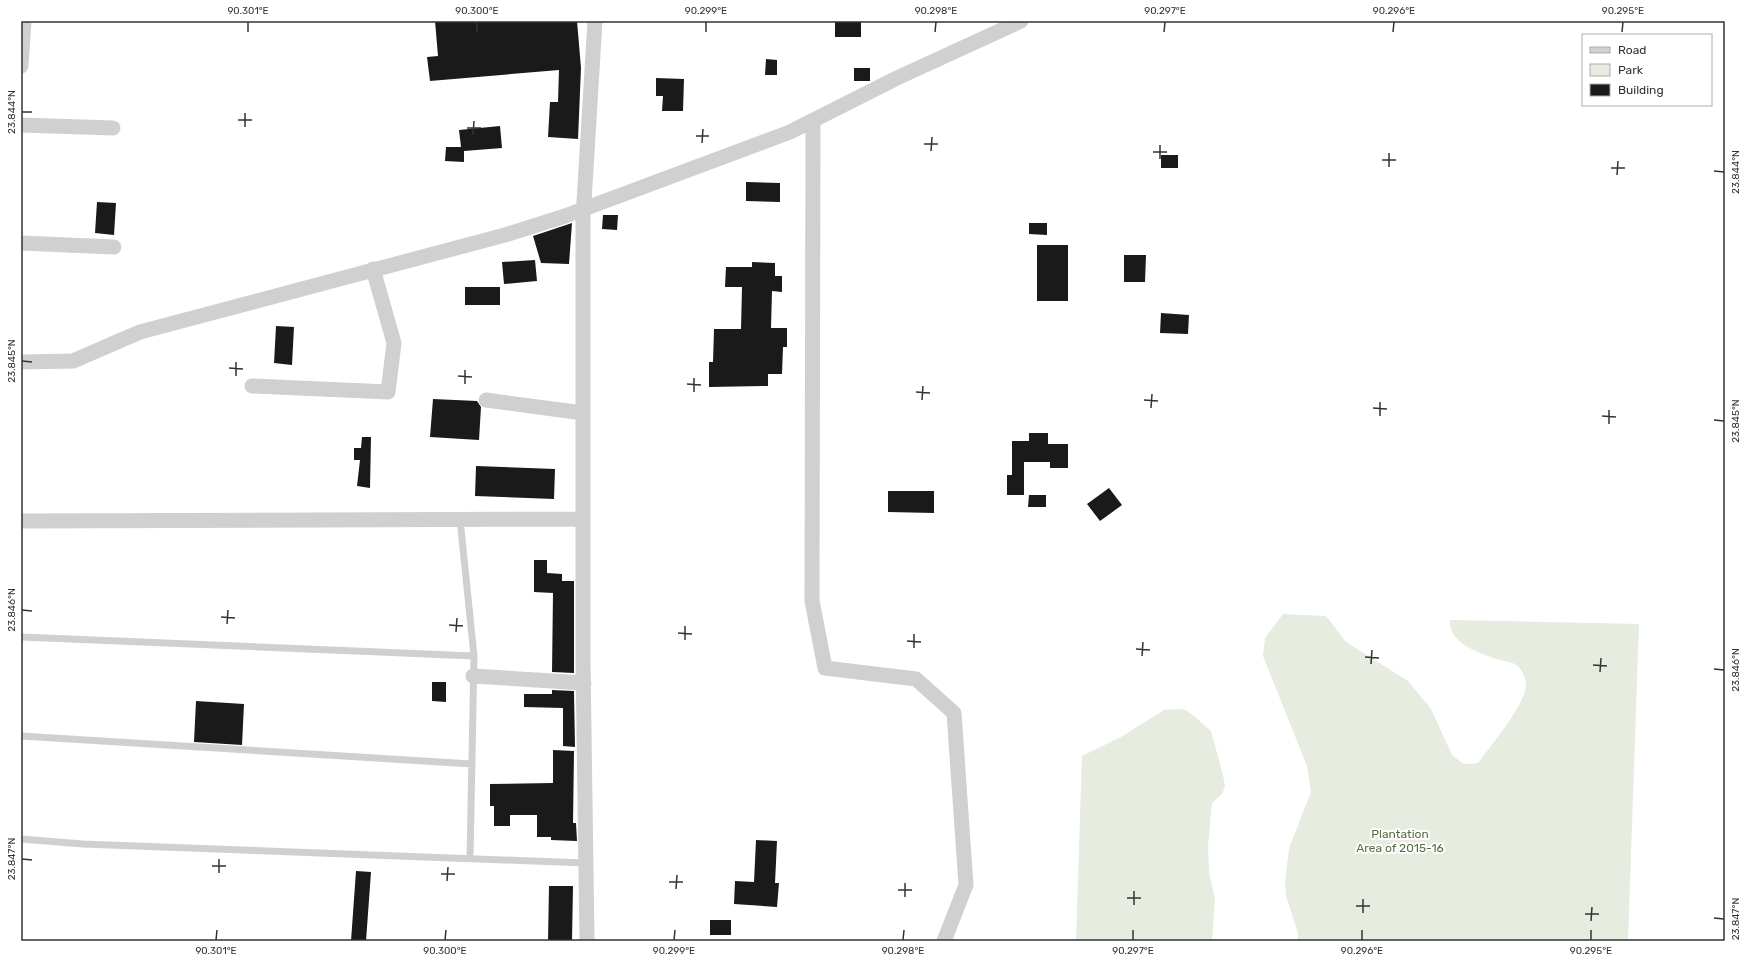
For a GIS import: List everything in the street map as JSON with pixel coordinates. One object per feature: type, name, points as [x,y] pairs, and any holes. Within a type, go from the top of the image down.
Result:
[{"type":"street","points":[[21,66],[24,21]]},
{"type":"street","points":[[586,941],[583,519],[584,208],[595,21]]},
{"type":"street","points":[[21,362],[73,361],[140,332],[505,235],[584,208],[790,132],[897,78],[1021,21]]},
{"type":"street","points":[[812,121],[812,601],[826,668],[916,679],[954,713],[966,885],[944,941]]},
{"type":"street","points":[[21,125],[113,128]]},
{"type":"street","points":[[21,243],[114,247]]},
{"type":"street","points":[[252,386],[388,392],[394,343],[373,269]]},
{"type":"street","points":[[486,400],[583,413]]},
{"type":"street","points":[[21,521],[583,519]]},
{"type":"street","points":[[473,676],[584,683]]},
{"type":"lane","points":[[460,519],[474,656],[470,858]]},
{"type":"lane","points":[[21,637],[474,656]]},
{"type":"lane","points":[[21,736],[472,764]]},
{"type":"lane","points":[[21,839],[83,844],[585,863]]},
{"type":"green space","name":"Plantation Area of 2015-16","points":[[1283,614],[1326,616],[1346,642],[1408,681],[1431,709],[1452,755],[1462,763],[1469,764],[1478,763],[1504,728],[1522,699],[1526,684],[1522,672],[1515,664],[1484,655],[1460,642],[1454,636],[1450,620],[1639,624],[1628,941],[1298,941],[1298,933],[1286,896],[1285,882],[1289,848],[1311,792],[1307,766],[1263,656],[1265,638]]},
{"type":"green space","points":[[1164,710],[1186,710],[1211,731],[1225,786],[1222,794],[1212,803],[1208,845],[1209,872],[1215,899],[1212,941],[1076,941],[1082,756],[1121,737]]},
{"type":"building","points":[[435,21],[577,21],[581,68],[578,139],[548,137],[550,102],[558,102],[559,70],[430,81],[427,57],[438,56]]},
{"type":"building","points":[[835,21],[861,21],[861,37],[835,37]]},
{"type":"building","points":[[766,59],[777,60],[777,75],[765,75]]},
{"type":"building","points":[[854,68],[870,68],[870,81],[854,81]]},
{"type":"building","points":[[656,78],[684,79],[683,111],[662,111],[663,96],[656,96]]},
{"type":"building","points":[[500,126],[502,148],[464,151],[464,162],[445,161],[446,147],[461,147],[459,130]]},
{"type":"building","points":[[1161,155],[1178,155],[1178,168],[1161,168]]},
{"type":"building","points":[[746,182],[780,183],[780,202],[746,201]]},
{"type":"building","points":[[97,202],[116,203],[114,235],[95,233]]},
{"type":"building","points":[[603,215],[618,215],[617,230],[602,229]]},
{"type":"building","points":[[572,223],[569,264],[541,263],[533,236]]},
{"type":"building","points":[[1029,223],[1047,223],[1047,235],[1029,234]]},
{"type":"building","points":[[1037,245],[1068,245],[1068,301],[1037,301]]},
{"type":"building","points":[[1124,255],[1146,255],[1145,282],[1124,282]]},
{"type":"building","points":[[535,260],[537,281],[504,284],[502,262]]},
{"type":"building","points":[[752,262],[775,263],[775,276],[782,276],[782,292],[772,291],[771,328],[787,328],[787,347],[783,347],[782,374],[768,374],[768,386],[709,387],[709,362],[713,362],[714,329],[741,329],[742,287],[725,287],[726,267],[752,267]]},
{"type":"building","points":[[465,287],[500,287],[500,305],[465,305]]},
{"type":"building","points":[[1161,313],[1189,315],[1188,334],[1160,333]]},
{"type":"building","points":[[276,326],[294,327],[292,365],[274,363]]},
{"type":"building","points":[[433,399],[477,401],[481,407],[479,440],[430,437]]},
{"type":"building","points":[[1029,433],[1048,433],[1048,444],[1068,444],[1068,468],[1050,468],[1050,462],[1024,462],[1024,495],[1007,495],[1007,475],[1012,475],[1012,441],[1029,441]]},
{"type":"building","points":[[362,437],[371,437],[370,488],[357,486],[360,460],[354,460],[354,448],[361,448]]},
{"type":"building","points":[[476,466],[555,469],[554,499],[475,496]]},
{"type":"building","points":[[1109,488],[1122,505],[1100,521],[1087,504]]},
{"type":"building","points":[[888,491],[934,491],[934,513],[888,512]]},
{"type":"building","points":[[1029,495],[1046,495],[1046,507],[1028,507]]},
{"type":"building","points":[[534,560],[547,560],[547,573],[562,574],[562,581],[574,581],[574,673],[552,672],[553,593],[534,592]]},
{"type":"building","points":[[432,682],[446,682],[446,702],[432,701]]},
{"type":"building","points":[[552,690],[574,691],[575,747],[563,746],[563,708],[524,707],[524,694],[552,694]]},
{"type":"building","points":[[196,701],[244,704],[242,745],[194,742]]},
{"type":"building","points":[[553,750],[574,751],[573,823],[576,823],[577,841],[551,840],[551,837],[537,837],[537,815],[510,815],[510,826],[494,826],[494,806],[490,806],[490,784],[553,783]]},
{"type":"building","points":[[756,840],[777,841],[775,883],[779,883],[777,907],[734,904],[735,881],[754,882]]},
{"type":"building","points":[[356,871],[371,872],[366,941],[351,941]]},
{"type":"building","points":[[549,886],[573,886],[572,941],[548,941]]},
{"type":"building","points":[[710,920],[731,920],[731,935],[710,935]]}]
